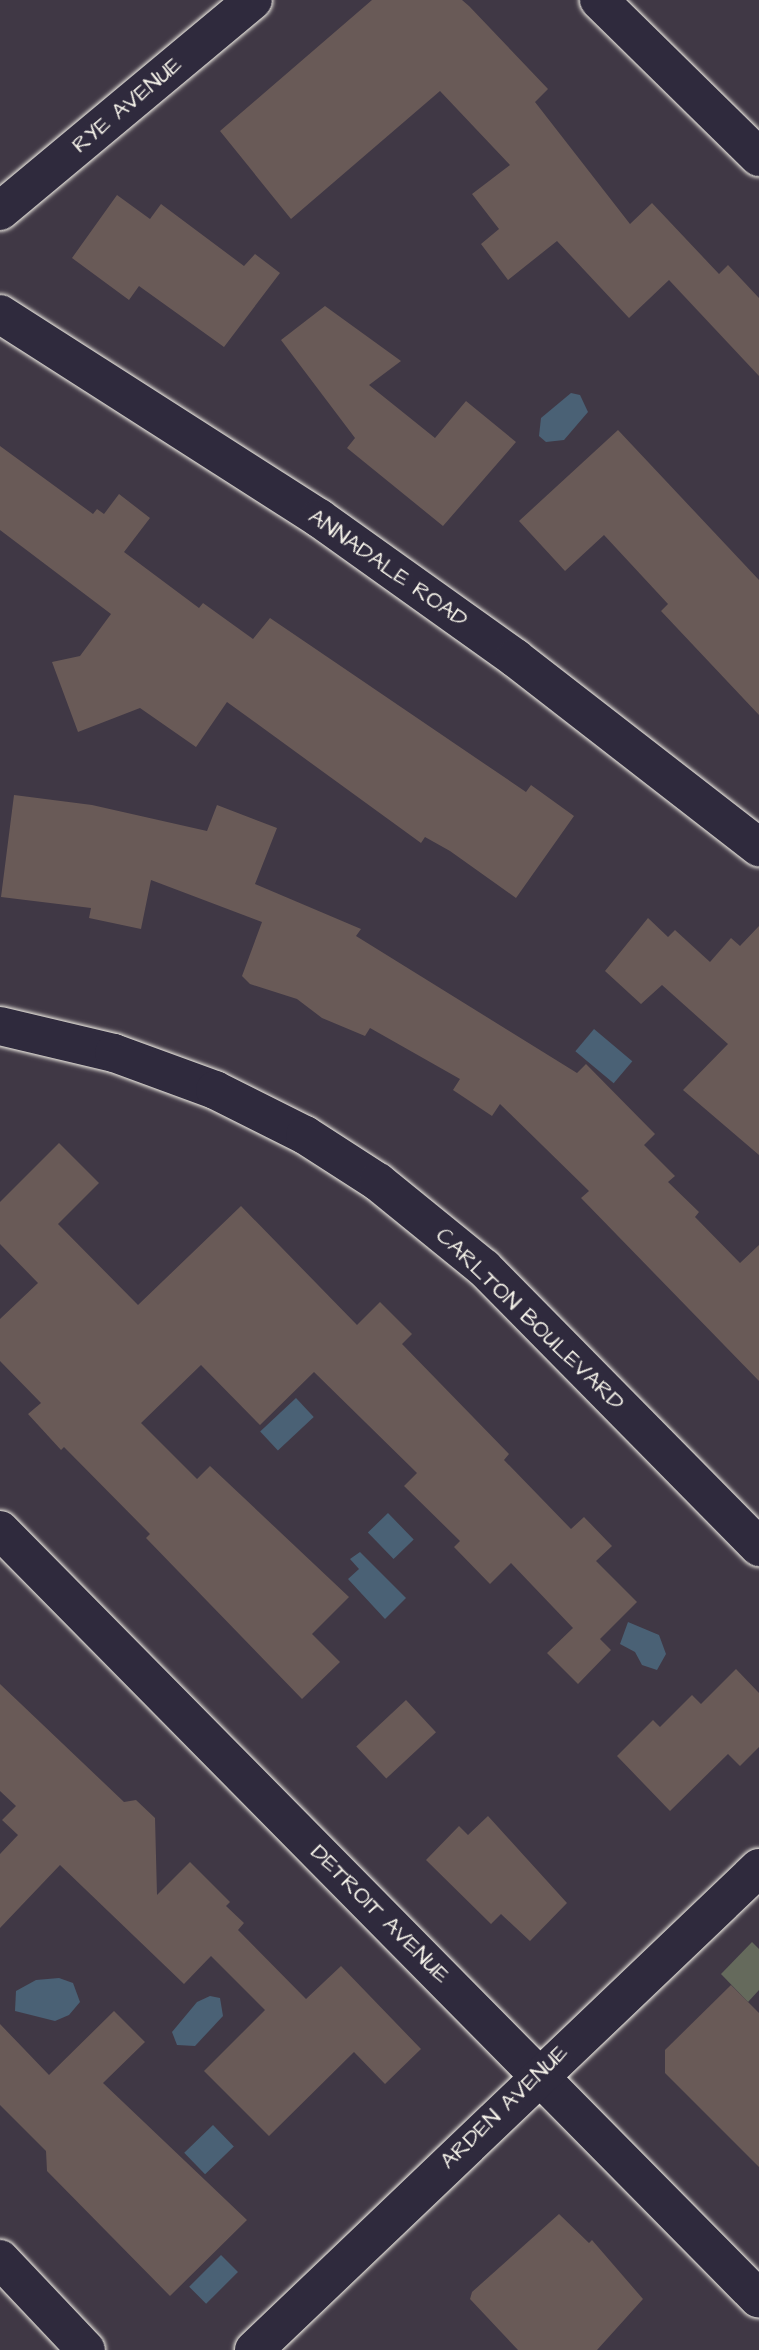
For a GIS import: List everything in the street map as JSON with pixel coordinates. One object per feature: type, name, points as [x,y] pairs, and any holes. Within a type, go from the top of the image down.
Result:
[{"type":"street","name":"RYE AVENUE","points":[[0,211],[253,0]]},
{"type":"street","points":[[599,0],[759,157]]},
{"type":"street","name":"ANNADALE ROAD","points":[[0,314],[330,526],[515,657],[759,846]]},
{"type":"street","name":"CARLTON BOULEVARD","points":[[0,1026],[114,1053],[215,1090],[305,1135],[378,1182],[484,1268],[759,1547]]},
{"type":"street","name":"DETROIT AVENUE","points":[[0,1530],[759,2299]]},
{"type":"street","name":"ARDEN AVENUE","points":[[254,2350],[537,2074],[759,1867]]},
{"type":"street","points":[[0,2259],[86,2350]]},
{"type":"green space","points":[[752,1942],[759,1949],[759,1990],[748,2002],[721,1974]]},
{"type":"water","points":[[571,393],[580,395],[588,412],[564,440],[546,442],[539,436],[541,418]]},
{"type":"water","points":[[594,1029],[632,1061],[614,1083],[575,1051]]},
{"type":"water","points":[[296,1398],[314,1417],[278,1450],[260,1431]]},
{"type":"water","points":[[388,1513],[414,1540],[394,1559],[368,1532]]},
{"type":"water","points":[[360,1552],[406,1598],[385,1619],[348,1579],[359,1569],[350,1559]]},
{"type":"water","points":[[628,1622],[659,1635],[666,1654],[657,1670],[642,1665],[635,1652],[620,1644]]},
{"type":"water","points":[[59,1978],[73,1983],[80,2002],[69,2015],[55,2021],[15,2011],[16,1991],[36,1980]]},
{"type":"water","points":[[210,1996],[220,1998],[223,2016],[195,2046],[177,2045],[172,2032],[197,2002]]},
{"type":"water","points":[[213,2125],[234,2147],[205,2174],[184,2153]]},
{"type":"water","points":[[221,2255],[238,2272],[206,2304],[189,2287]]},
{"type":"building","points":[[372,0],[462,0],[469,6],[548,89],[535,102],[630,224],[652,203],[719,274],[728,265],[759,298],[759,376],[669,280],[629,318],[557,241],[508,280],[481,244],[499,229],[472,194],[510,165],[440,91],[291,219],[220,131]]},
{"type":"building","points":[[117,195],[150,219],[161,204],[244,266],[255,254],[280,273],[224,347],[139,286],[129,300],[72,258]]},
{"type":"building","points":[[325,306],[401,361],[369,385],[435,438],[466,401],[516,442],[443,526],[347,448],[355,438],[281,340]]},
{"type":"building","points":[[618,430],[759,580],[759,715],[661,611],[668,604],[604,535],[565,571],[519,521]]},
{"type":"building","points":[[0,446],[93,514],[97,509],[104,514],[119,494],[150,518],[124,552],[199,608],[203,603],[253,639],[270,618],[526,792],[531,785],[574,816],[516,898],[450,851],[425,837],[421,843],[227,702],[196,747],[140,708],[78,732],[52,662],[80,656],[111,614],[0,530]]},
{"type":"building","points":[[14,795],[92,805],[207,831],[217,805],[277,828],[255,884],[361,929],[356,936],[577,1073],[586,1064],[655,1134],[644,1145],[675,1176],[668,1182],[699,1212],[695,1217],[740,1263],[759,1245],[759,1381],[581,1198],[589,1191],[500,1104],[492,1116],[453,1090],[460,1079],[370,1028],[365,1036],[322,1018],[297,999],[250,984],[242,976],[262,922],[151,880],[141,929],[89,918],[91,908],[1,897]]},
{"type":"building","points":[[648,918],[668,937],[675,930],[710,962],[731,938],[740,946],[759,926],[759,1155],[683,1090],[728,1044],[662,985],[641,1004],[605,971]]},
{"type":"building","points":[[59,1143],[99,1183],[58,1224],[138,1305],[241,1206],[357,1325],[380,1302],[412,1334],[402,1344],[509,1454],[504,1460],[571,1529],[584,1517],[612,1546],[596,1561],[637,1602],[600,1639],[611,1650],[578,1684],[547,1653],[573,1628],[511,1563],[490,1584],[454,1547],[460,1541],[404,1486],[417,1473],[314,1372],[260,1425],[201,1365],[141,1423],[197,1479],[210,1466],[349,1597],[312,1634],[340,1662],[302,1699],[146,1538],[150,1534],[64,1447],[61,1450],[28,1414],[41,1403],[0,1361],[0,1319],[38,1283],[0,1244],[0,1202]]},
{"type":"building","points":[[736,1669],[759,1693],[759,1747],[740,1766],[728,1754],[670,1811],[617,1756],[653,1720],[660,1727],[692,1695],[701,1704]]},
{"type":"building","points":[[0,1684],[124,1802],[136,1800],[155,1818],[157,1895],[190,1862],[230,1902],[226,1906],[244,1923],[238,1930],[306,1999],[341,1966],[421,2049],[385,2084],[354,2052],[269,2136],[204,2071],[265,2010],[211,1956],[184,1984],[60,1865],[0,1928],[0,1854],[18,1835],[2,1820],[16,1806],[0,1791]]},
{"type":"building","points":[[406,1700],[436,1732],[386,1779],[356,1746]]},
{"type":"building","points":[[488,1816],[567,1903],[530,1941],[501,1914],[491,1924],[426,1860],[459,1826],[468,1835]]},
{"type":"building","points":[[731,1985],[759,2013],[759,2167],[665,2073],[665,2050]]},
{"type":"building","points":[[114,2011],[145,2042],[103,2083],[247,2220],[170,2296],[47,2171],[46,2151],[0,2105],[0,2024],[49,2075]]},
{"type":"building","points":[[559,2214],[589,2243],[592,2240],[643,2299],[597,2350],[518,2350],[470,2299],[472,2292]]}]
